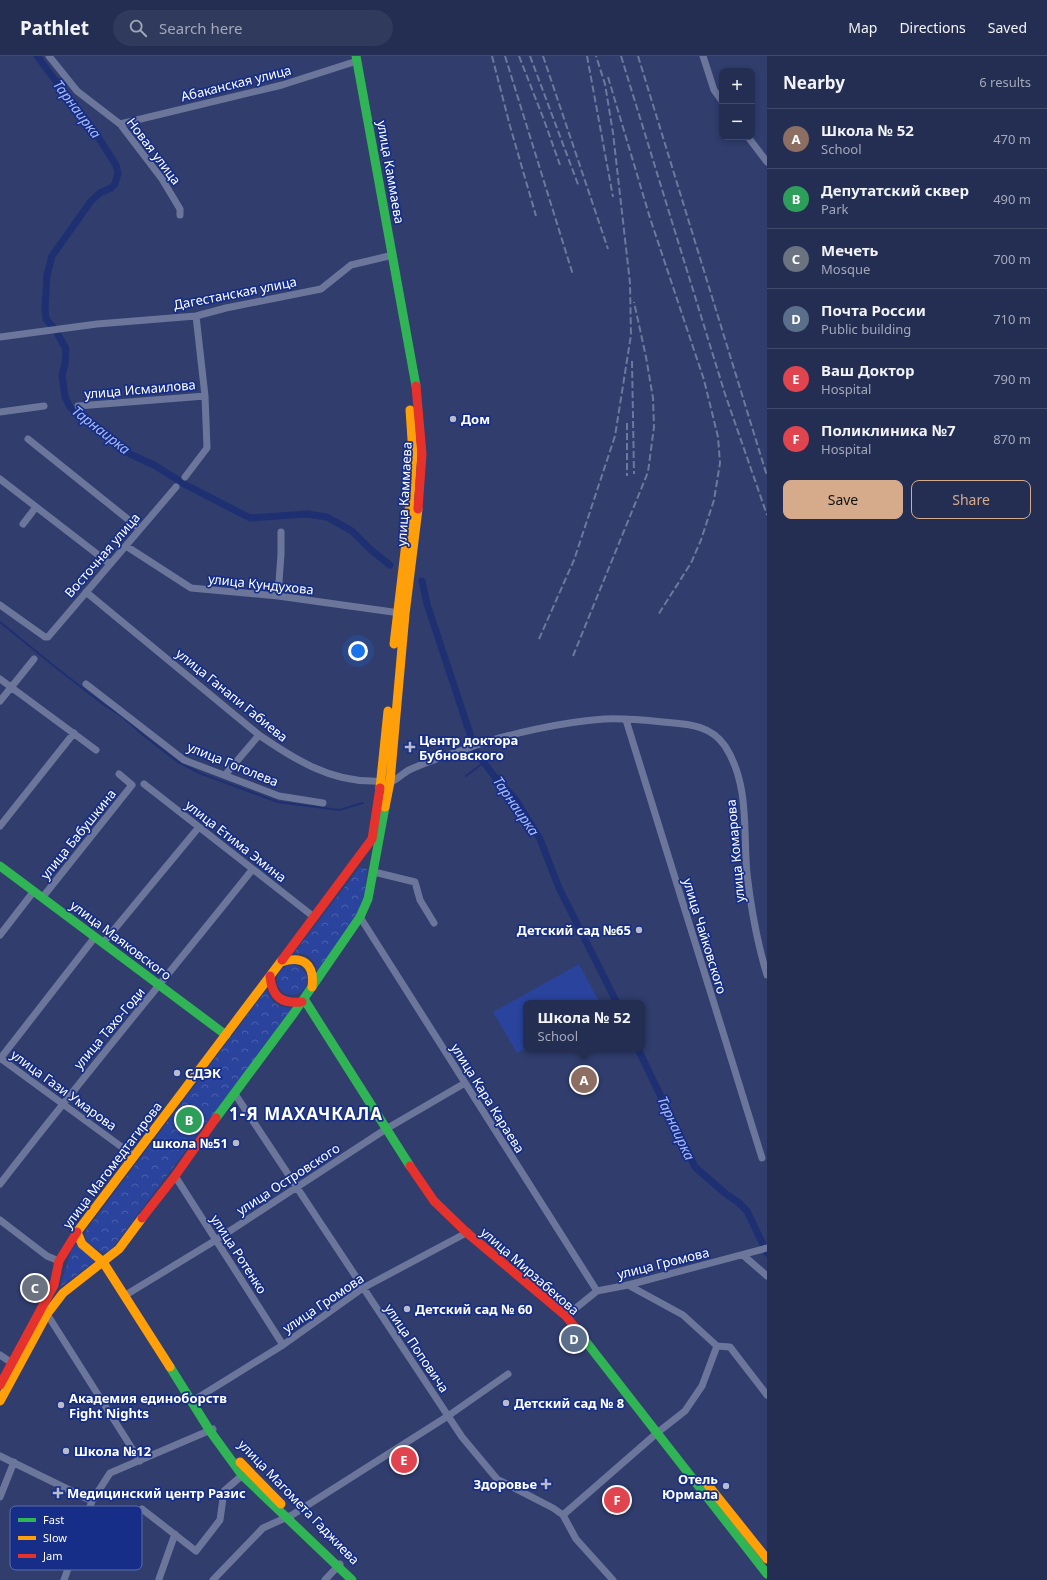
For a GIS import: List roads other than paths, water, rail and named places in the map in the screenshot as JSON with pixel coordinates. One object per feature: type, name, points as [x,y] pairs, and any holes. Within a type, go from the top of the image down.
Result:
[{"type":"main road","name":"улица Каммаева","points":[[354,59],[389,256],[409,390],[413,454],[390,782],[375,840]]},
{"type":"main road","name":"улица Каммаева","points":[[375,840],[380,781],[401,613]]},
{"type":"main road","name":"улица Магомедтагирова","points":[[0,1385],[16,1366],[47,1314],[63,1293],[119,1249],[235,1094],[360,917],[368,899],[374,872],[375,840]]},
{"type":"main road","points":[[281,962],[289,958],[298,959],[306,963],[312,970],[314,979],[306,995],[292,1003],[282,1001],[275,995],[271,986],[270,976],[314,917],[375,840]]},
{"type":"main road","name":"улица Маяковского","points":[[0,866],[226,1035]]},
{"type":"main road","name":"улица Магомедтагирова","points":[[0,1401],[54,1285],[59,1261],[77,1232],[270,976]]},
{"type":"main road","name":"улица Мирзабекова","points":[[306,995],[390,1127],[434,1201],[566,1316],[767,1559]]},
{"type":"main road","name":"улица Мирзабекова","points":[[469,1231],[571,1312],[767,1574]]},
{"type":"main road","name":"улица Магомета Гаджиева","points":[[77,1232],[82,1244],[105,1261],[212,1430],[245,1473],[339,1565],[352,1580]]},
{"type":"main road","name":"улица Магомета Гаджиева","points":[[339,1565],[358,1580]]},
{"type":"street","name":"Новая улица","points":[[50,56],[77,91],[120,124],[162,179],[180,209],[180,215]]},
{"type":"street","points":[[703,56],[714,90],[719,97]]},
{"type":"street","name":"Абаканская улица","points":[[120,124],[282,84],[354,59]]},
{"type":"street","points":[[750,140],[767,162]]},
{"type":"street","name":"Дагестанская улица","points":[[0,337],[97,324],[196,316],[226,308],[321,289],[351,265],[389,256]]},
{"type":"street","points":[[185,477],[207,448],[205,396],[196,316]]},
{"type":"street","name":"улица Исмаилова","points":[[78,406],[205,396]]},
{"type":"street","points":[[0,412],[44,406]]},
{"type":"street","points":[[28,439],[140,529]]},
{"type":"street","points":[[0,479],[110,564]]},
{"type":"street","name":"Восточная улица","points":[[0,605],[45,637],[51,634],[176,487]]},
{"type":"street","points":[[23,524],[36,507]]},
{"type":"street","points":[[278,596],[281,554],[280,532]]},
{"type":"street","name":"улица Кундухова","points":[[126,546],[192,588],[278,596],[401,613]]},
{"type":"street","name":"улица Ганапи Габиева","points":[[86,592],[259,735],[287,754],[310,767],[335,776],[364,781],[380,781]]},
{"type":"street","points":[[0,701],[34,660]]},
{"type":"street","points":[[0,679],[96,750]]},
{"type":"street","name":"улица Гоголева","points":[[86,684],[184,760],[279,796],[323,803]]},
{"type":"street","points":[[380,781],[390,782],[410,770],[483,743],[547,727],[605,719],[626,720]]},
{"type":"street","name":"улица Комарова","points":[[626,720],[695,725],[711,731],[724,745],[733,761],[739,778],[744,801],[747,875],[755,929],[767,975]]},
{"type":"street","name":"улица Чайковского","points":[[626,720],[762,1158]]},
{"type":"street","points":[[0,826],[74,733]]},
{"type":"street","points":[[225,775],[259,735]]},
{"type":"street","name":"улица Бабушкина","points":[[42,898],[132,785],[119,774]]},
{"type":"street","name":"улица Етима Эмина","points":[[144,784],[314,917]]},
{"type":"street","points":[[103,943],[199,827]]},
{"type":"street","name":"улица Тахо-Годи","points":[[0,1184],[62,1104],[252,870]]},
{"type":"street","points":[[374,872],[415,882],[420,900],[434,923]]},
{"type":"street","name":"улица Бабушкина","points":[[0,934],[34,891]]},
{"type":"street","name":"улица Кара Караева","points":[[360,917],[597,1291]]},
{"type":"street","points":[[0,1058],[95,937]]},
{"type":"street","name":"улица Гази Умарова","points":[[0,1058],[134,1156]]},
{"type":"street","name":"улица Островского","points":[[126,1295],[297,1189],[390,1127],[465,1083]]},
{"type":"street","name":"улица Поповича","points":[[235,1094],[462,1437],[497,1479],[553,1508],[563,1515],[576,1539],[613,1580]]},
{"type":"street","name":"улица Ротенко","points":[[175,1176],[283,1345]]},
{"type":"street","points":[[0,1220],[47,1256],[59,1261]]},
{"type":"street","name":"улица Громова","points":[[193,1400],[283,1345],[363,1288],[469,1231]]},
{"type":"street","name":"улица Громова","points":[[571,1312],[597,1291],[628,1285],[767,1248]]},
{"type":"street","points":[[743,1255],[767,1276]]},
{"type":"street","points":[[628,1285],[683,1315],[717,1346],[730,1347],[767,1395]]},
{"type":"street","points":[[47,1314],[140,1461]]},
{"type":"street","points":[[563,1515],[685,1411],[702,1386],[717,1346]]},
{"type":"street","points":[[0,1355],[16,1366]]},
{"type":"street","points":[[213,1580],[263,1528],[289,1516],[448,1416],[508,1374]]},
{"type":"street","points":[[90,1506],[110,1473],[212,1430]]},
{"type":"street","points":[[0,1456],[92,1501]]},
{"type":"street","points":[[0,1497],[14,1462]]},
{"type":"street","points":[[142,1509],[196,1551],[220,1520],[224,1491],[245,1473]]},
{"type":"street","points":[[159,1579],[175,1534]]},
{"type":"street","points":[[325,1580],[339,1565]]},
{"type":"street","points":[[64,1580],[68,1570]]},
{"type":"waterway","name":"Тарнаирка","points":[[37,56],[93,129],[116,165],[118,173],[115,184],[111,188],[100,193],[91,201],[52,256],[47,275],[45,309],[46,319],[56,331],[66,349],[65,364],[62,375],[65,397],[70,407],[112,442],[130,454],[154,465],[186,485],[250,518],[307,514],[327,517],[352,531],[371,550],[390,565]]},
{"type":"waterway","name":"Тарнаирка","points":[[422,581],[427,604],[476,752],[495,777],[516,800],[540,839],[559,888],[615,1000]]},
{"type":"waterway","points":[[0,622],[103,704],[123,717],[143,735],[178,762],[202,774],[278,802],[339,810],[363,803]]},
{"type":"waterway","points":[[466,776],[483,763]]},
{"type":"waterway","name":"Тарнаирка","points":[[639,1052],[695,1167],[747,1211],[767,1253]]},
{"type":"railway","points":[[492,56],[510,126],[536,216]]},
{"type":"railway","points":[[505,56],[573,275]]},
{"type":"railway","points":[[519,56],[560,165]]},
{"type":"railway","points":[[530,56],[579,187]]},
{"type":"railway","points":[[543,56],[608,249]]},
{"type":"railway","points":[[587,56],[613,197]]},
{"type":"railway","points":[[539,639],[574,560],[615,436],[631,335],[630,283],[613,133],[605,84],[596,56]]},
{"type":"railway","points":[[621,56],[725,394],[767,515]]},
{"type":"railway","points":[[638,56],[767,476]]},
{"type":"railway","points":[[608,77],[650,218],[704,380],[718,437],[720,463],[714,500],[701,540],[691,563],[658,615]]},
{"type":"railway","points":[[573,656],[648,472],[654,427],[653,398],[634,302]]},
{"type":"railway","points":[[632,361],[634,474]]},
{"type":"railway","points":[[627,423],[627,476]]},
{"type":"place","name":"Дом","points":[[453,419]]},
{"type":"place","name":"Центр доктора Бубновского","points":[[410,747]]},
{"type":"place","name":"Детский сад №65","points":[[639,930]]},
{"type":"place","name":"СДЭК","points":[[177,1073]]},
{"type":"place","name":"Школа № 52","points":[[584,1080]]},
{"type":"place","name":"Депутатский сквер","points":[[189,1120]]},
{"type":"place","name":"школа №51","points":[[236,1143]]},
{"type":"place","name":"Мечеть","points":[[35,1288]]},
{"type":"place","name":"Детский сад № 60","points":[[407,1309]]},
{"type":"place","name":"Почта России","points":[[574,1339]]},
{"type":"place","name":"Детский сад № 8","points":[[506,1403]]},
{"type":"place","name":"Академия единоборств Fight Nights","points":[[61,1405]]},
{"type":"place","name":"Школа №12","points":[[66,1451]]},
{"type":"place","name":"Ваш Доктор","points":[[404,1460]]},
{"type":"place","name":"Здоровье","points":[[546,1484]]},
{"type":"place","name":"Отель Юрмала","points":[[726,1486]]},
{"type":"place","name":"Медицинский центр Разис","points":[[58,1493]]},
{"type":"place","name":"Поликлиника №7","points":[[617,1500]]},
{"type":"district","name":"1-Я МАХАЧКАЛА","points":[[306,1114]]}]
